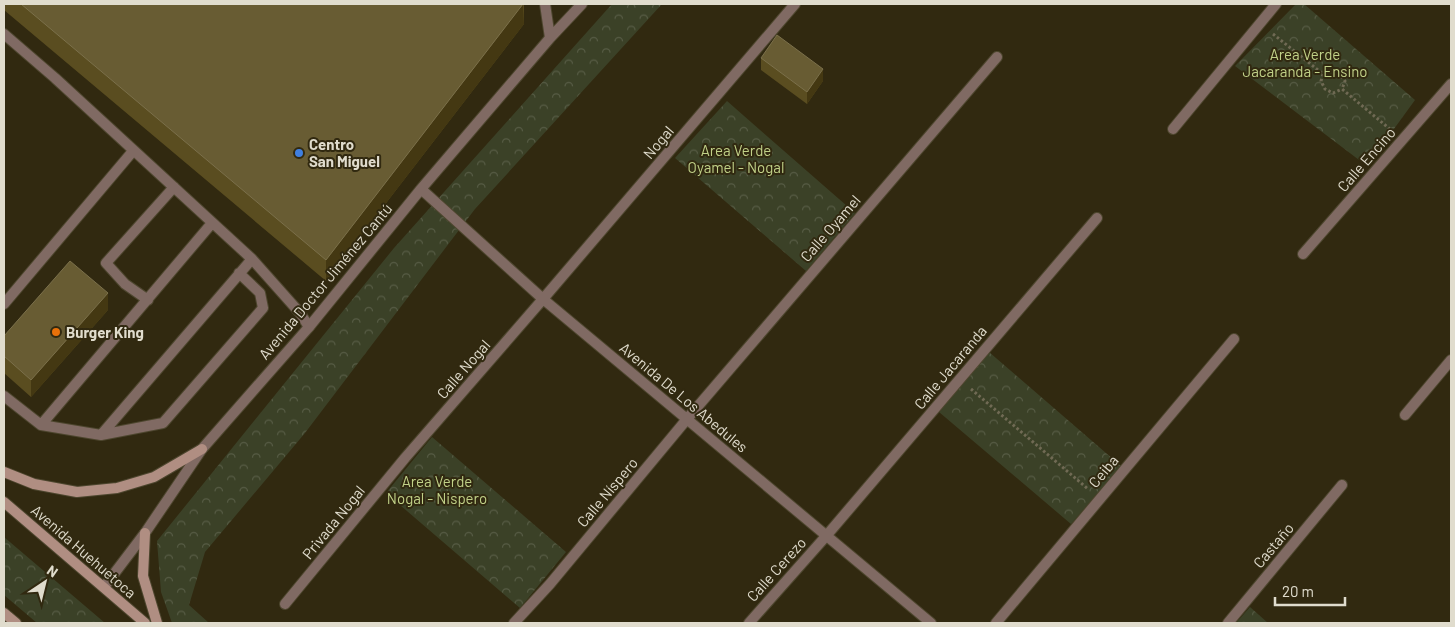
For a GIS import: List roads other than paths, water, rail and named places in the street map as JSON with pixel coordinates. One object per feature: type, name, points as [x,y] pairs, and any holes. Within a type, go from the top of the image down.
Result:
[{"type":"main road","points":[[4,472],[34,484],[77,492],[117,488],[154,477],[202,449]]},
{"type":"main road","name":"Avenida Huehuetoca","points":[[4,502],[145,623]]},
{"type":"main road","points":[[145,533],[143,576],[157,623]]},
{"type":"main road","points":[[4,613],[16,623]]},
{"type":"street","points":[[545,4],[550,38]]},
{"type":"street","name":"Avenida Doctor Jiménez Cantú","points":[[104,588],[145,533],[202,449],[309,327],[421,188],[550,38],[582,4]]},
{"type":"street","name":"Nogal","points":[[543,299],[795,4]]},
{"type":"street","points":[[1174,129],[1276,4]]},
{"type":"street","points":[[4,34],[55,78],[252,259],[300,313],[309,327]]},
{"type":"street","name":"Calle Oyamel","points":[[687,419],[997,57]]},
{"type":"street","name":"Calle Encino","points":[[1303,254],[1451,84]]},
{"type":"street","points":[[4,304],[133,151]]},
{"type":"street","points":[[148,300],[125,284],[106,263],[174,187]]},
{"type":"street","name":"Avenida De Los Abedules","points":[[421,188],[543,299],[931,623]]},
{"type":"street","name":"Calle Jacaranda","points":[[826,535],[1096,218]]},
{"type":"street","points":[[41,425],[212,223]]},
{"type":"street","points":[[101,435],[252,259]]},
{"type":"street","points":[[4,396],[41,425],[101,435],[164,423],[263,308],[260,293],[239,274]]},
{"type":"street","name":"Calle Nogal","points":[[405,458],[543,299]]},
{"type":"street","name":"Ceiba","points":[[996,623],[1234,339]]},
{"type":"street","points":[[1405,415],[1451,360]]},
{"type":"street","name":"Calle Níspero","points":[[514,623],[550,584],[687,419]]},
{"type":"street","name":"Privada Nogal","points":[[285,604],[405,458]]},
{"type":"street","name":"Castaño","points":[[1228,623],[1342,486]]},
{"type":"street","name":"Calle Cerezo","points":[[749,623],[826,535]]},
{"type":"place","name":"Centro San Miguel","points":[[299,153]]},
{"type":"place","name":"Burger King","points":[[56,332]]},
{"type":"park label","name":"Area Verde Jacaranda - Ensino","points":[[1305,62]]},
{"type":"park label","name":"Area Verde Oyamel - Nogal","points":[[736,158]]},
{"type":"park label","name":"Area Verde Nogal - Nispero","points":[[437,490]]}]
